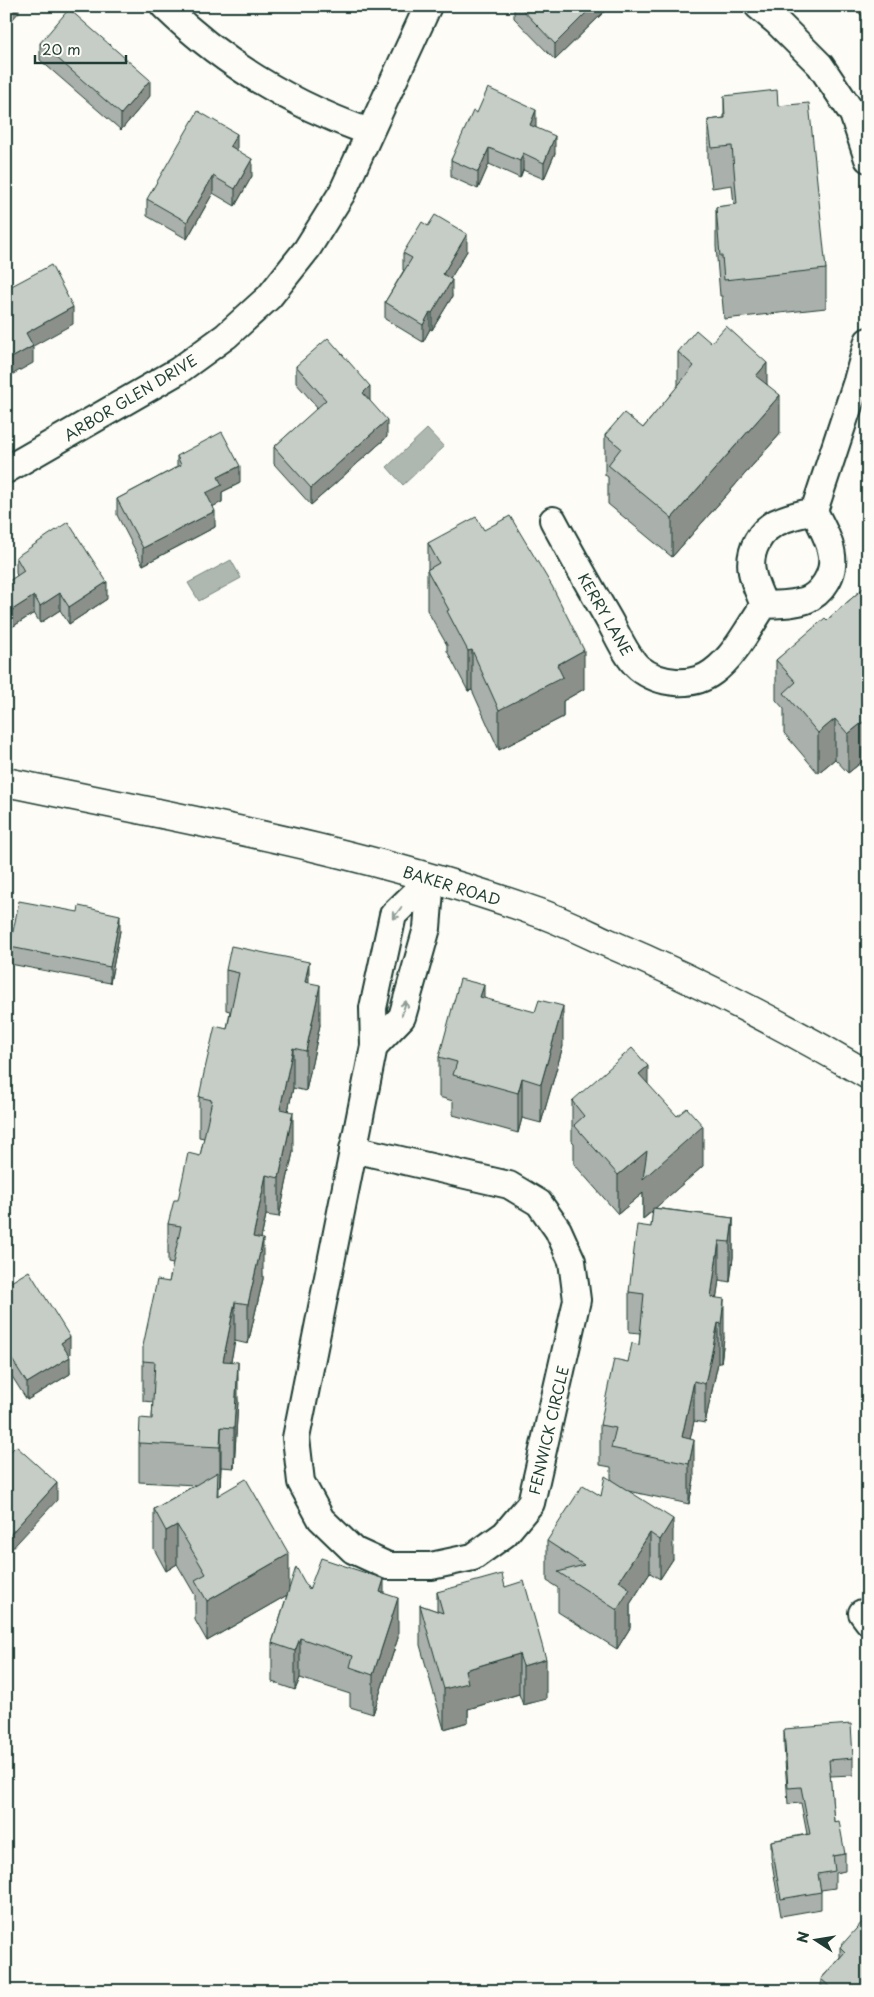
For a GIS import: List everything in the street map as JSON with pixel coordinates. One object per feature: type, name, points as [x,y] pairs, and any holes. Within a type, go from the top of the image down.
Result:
[{"type":"main road","name":"BAKER ROAD","points":[[6,782],[378,862],[535,911],[668,968],[819,1047],[868,1075]]},
{"type":"street","points":[[164,6],[226,60],[276,90],[335,120],[369,132]]},
{"type":"street","name":"ARBOR GLEN DRIVE","points":[[6,470],[178,371],[226,336],[268,296],[307,249],[342,193],[428,6]]},
{"type":"street","points":[[758,6],[777,22],[820,65],[853,114],[868,159]]},
{"type":"street","points":[[814,511],[778,521],[765,530],[756,543],[752,556],[752,571],[764,605],[800,602],[817,594],[829,580],[833,563],[830,543],[814,511],[857,381],[868,341]]},
{"type":"street","name":"KERRY LANE","points":[[553,520],[623,645],[638,667],[655,678],[675,683],[697,680],[713,672],[730,655],[764,605]]},
{"type":"street","points":[[374,1046],[402,1017],[427,928],[431,878]]},
{"type":"street","name":"FENWICK CIRCLE","points":[[352,1149],[509,1184],[539,1203],[558,1230],[572,1260],[577,1300],[531,1503],[505,1534],[474,1556],[432,1566],[388,1566],[353,1550],[321,1519],[301,1482],[296,1438],[352,1149],[374,1046],[373,1008],[393,915],[431,878]]},
{"type":"shaded area","points":[[427,429],[444,447],[403,485],[387,467]]},
{"type":"shaded area","points":[[231,560],[241,578],[199,601],[188,583]]},
{"type":"building","points":[[519,6],[593,6],[555,44]]},
{"type":"building","points":[[69,9],[150,80],[121,114],[40,43]]},
{"type":"building","points":[[488,88],[536,110],[530,125],[555,136],[544,163],[523,153],[520,161],[489,148],[478,172],[451,160],[473,111],[477,113]]},
{"type":"building","points":[[777,90],[778,106],[809,103],[826,269],[724,280],[716,207],[737,204],[732,146],[712,148],[708,120],[725,118],[724,96]]},
{"type":"building","points":[[198,111],[237,134],[230,146],[252,159],[235,189],[213,176],[187,222],[147,199]]},
{"type":"building","points":[[435,215],[467,234],[443,274],[452,280],[423,325],[385,302],[412,258],[403,253],[422,222],[428,226]]},
{"type":"building","points":[[51,265],[73,307],[26,333],[33,346],[6,361],[6,289]]},
{"type":"building","points":[[726,326],[767,363],[756,376],[780,395],[672,518],[608,465],[621,448],[605,435],[624,413],[643,428],[694,366],[678,352],[696,330],[711,343]]},
{"type":"building","points":[[328,338],[370,386],[363,393],[387,420],[311,488],[274,447],[326,400],[296,366]]},
{"type":"building","points":[[222,432],[240,466],[218,477],[222,485],[206,493],[215,511],[143,548],[117,499],[181,465],[177,456]]},
{"type":"building","points":[[510,516],[552,586],[584,650],[557,665],[563,677],[499,710],[472,650],[468,651],[447,611],[449,610],[427,570],[439,563],[428,543],[476,517],[484,530]]},
{"type":"building","points":[[68,522],[107,582],[69,607],[60,593],[40,606],[34,596],[9,612],[6,608],[6,583],[24,571],[16,557]]},
{"type":"building","points":[[868,584],[868,718],[848,734],[835,719],[818,733],[784,693],[796,682],[776,660],[825,618],[827,620]]},
{"type":"building","points":[[19,901],[78,912],[79,906],[120,915],[110,967],[10,947]]},
{"type":"building","points":[[231,946],[309,962],[305,982],[320,985],[306,1051],[293,1048],[280,1109],[293,1112],[279,1178],[266,1175],[253,1237],[263,1239],[248,1304],[235,1302],[223,1361],[238,1362],[234,1428],[221,1427],[220,1447],[139,1443],[140,1418],[152,1419],[155,1362],[143,1361],[143,1346],[157,1280],[169,1282],[181,1226],[168,1224],[174,1200],[178,1200],[188,1153],[200,1156],[212,1100],[199,1097],[204,1073],[215,1026],[227,1029],[239,973],[226,970]]},
{"type":"building","points":[[460,979],[484,985],[480,997],[535,1012],[539,1000],[563,1006],[541,1084],[522,1078],[518,1093],[453,1075],[457,1062],[439,1057]]},
{"type":"building","points":[[632,1048],[648,1066],[639,1074],[677,1116],[687,1108],[703,1126],[643,1179],[647,1151],[618,1175],[574,1125],[584,1116],[572,1101]]},
{"type":"building","points":[[653,1208],[733,1218],[730,1242],[719,1241],[711,1297],[724,1299],[721,1324],[718,1323],[705,1384],[694,1381],[682,1437],[694,1440],[689,1464],[611,1448],[616,1428],[600,1425],[614,1359],[628,1362],[632,1343],[639,1345],[644,1294],[629,1292],[637,1225],[651,1227]]},
{"type":"building","points":[[29,1271],[70,1337],[61,1343],[70,1357],[27,1383],[6,1350],[6,1345],[10,1343],[6,1337],[6,1285]]},
{"type":"building","points":[[16,1446],[57,1483],[6,1539],[6,1456]]},
{"type":"building","points":[[218,1472],[217,1496],[246,1479],[289,1554],[207,1601],[195,1580],[206,1574],[177,1525],[166,1531],[154,1509]]},
{"type":"building","points":[[605,1476],[673,1519],[660,1540],[650,1533],[619,1581],[630,1589],[617,1610],[558,1572],[584,1565],[547,1541],[583,1485],[601,1496]]},
{"type":"building","points":[[321,1558],[384,1579],[380,1592],[398,1598],[373,1675],[350,1667],[353,1656],[300,1638],[295,1651],[272,1643],[296,1567],[309,1590]]},
{"type":"building","points":[[502,1574],[505,1587],[524,1581],[546,1659],[523,1666],[519,1654],[465,1670],[468,1683],[444,1689],[420,1605],[443,1613],[437,1592]]},
{"type":"building","points":[[851,1724],[853,1758],[829,1760],[834,1822],[839,1821],[845,1854],[833,1856],[835,1871],[818,1874],[821,1892],[781,1899],[771,1841],[810,1834],[801,1787],[788,1788],[784,1729]]},
{"type":"building","points":[[864,1920],[868,1923],[868,1991],[835,1991],[821,1979],[845,1952],[840,1947]]}]
